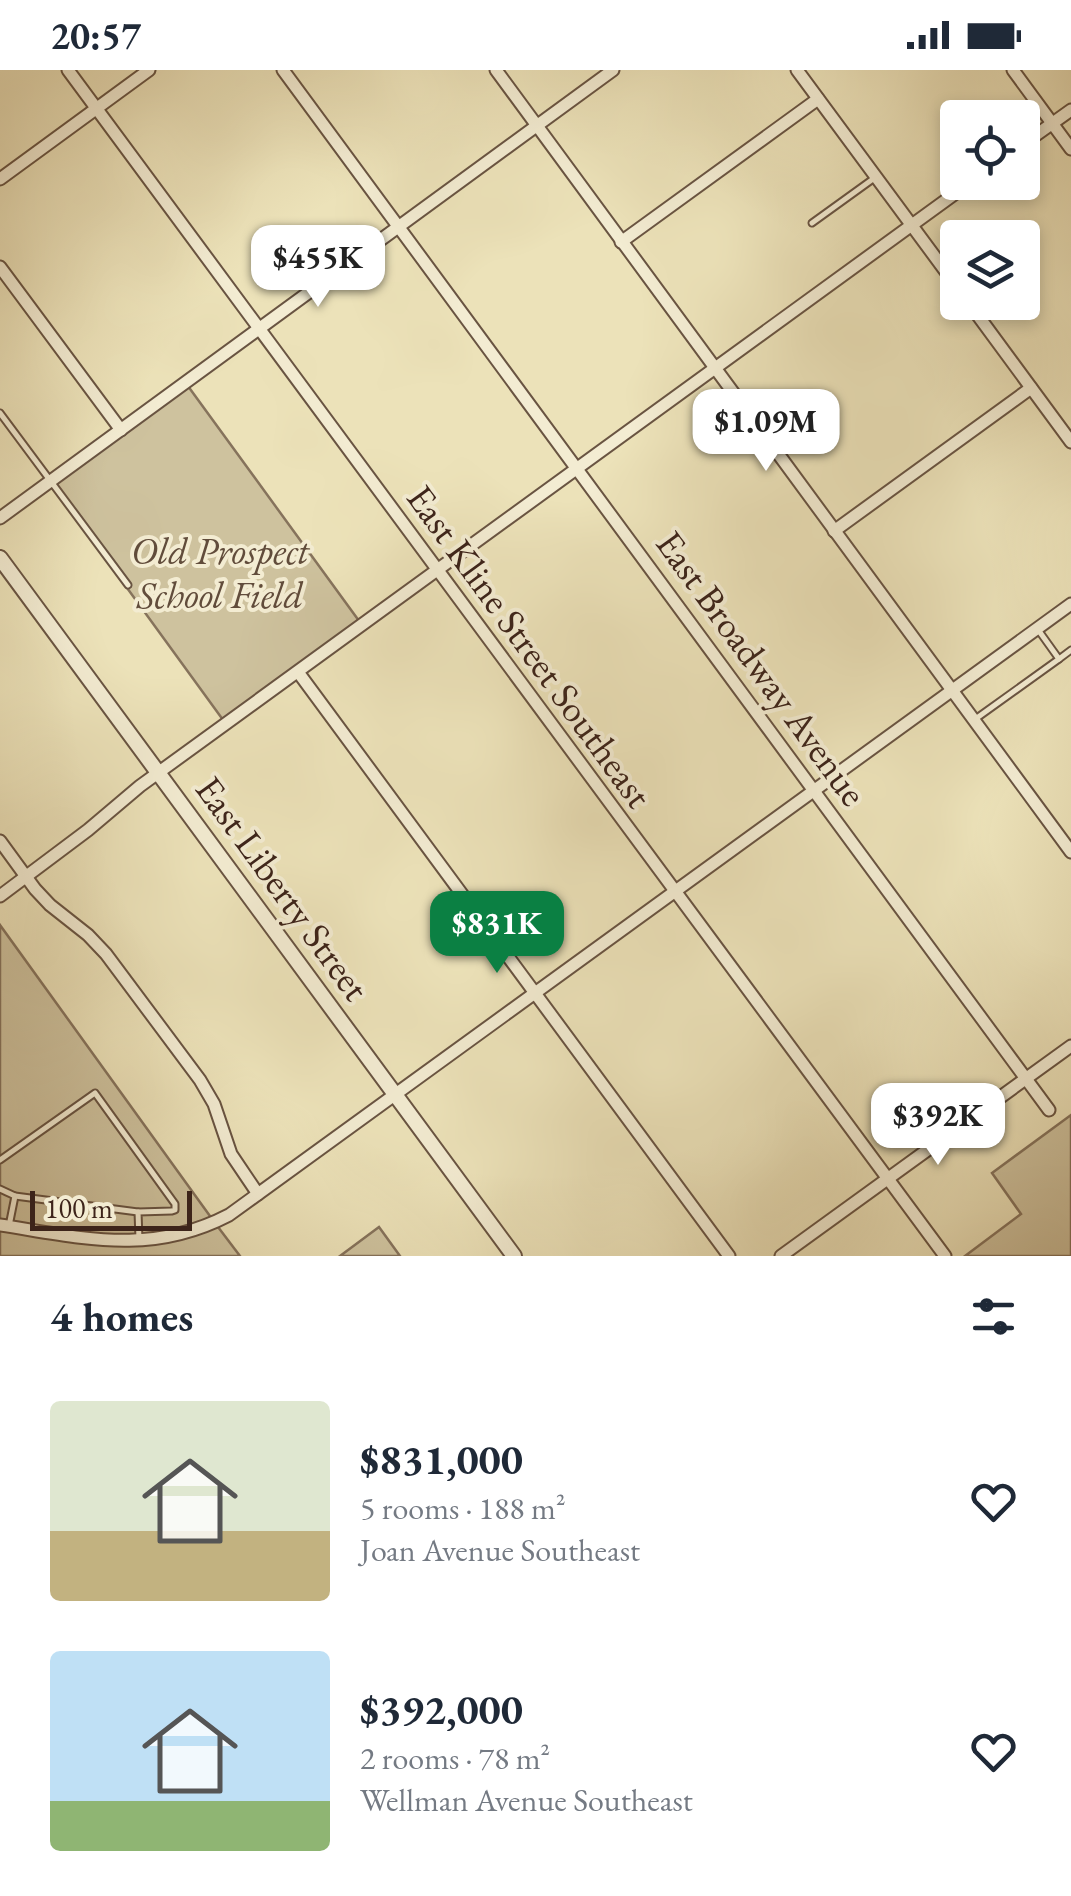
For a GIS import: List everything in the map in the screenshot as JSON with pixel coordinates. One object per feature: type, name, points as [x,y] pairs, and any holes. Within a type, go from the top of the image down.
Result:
[{"type":"street","name":"East Kline Street Southeast","points":[[68,70],[945,1256]]},
{"type":"street","points":[[0,179],[149,70]]},
{"type":"street","name":"East Broadway Avenue","points":[[283,70],[1049,1110]]},
{"type":"street","points":[[496,70],[1071,852]]},
{"type":"street","points":[[0,518],[613,70]]},
{"type":"street","points":[[797,70],[940,264]]},
{"type":"street","points":[[1013,70],[1071,149]]},
{"type":"street","points":[[622,242],[818,99]]},
{"type":"street","points":[[1040,132],[1071,110]]},
{"type":"street","points":[[0,896],[159,773],[946,200]]},
{"type":"street","points":[[0,267],[121,430]]},
{"type":"street","points":[[981,320],[1071,442]]},
{"type":"street","points":[[834,531],[1032,388]]},
{"type":"street","name":"East Liberty Street","points":[[0,558],[514,1256]]},
{"type":"street","points":[[5,1226],[98,1241],[139,1242],[176,1237],[211,1225],[1071,604]]},
{"type":"street","points":[[298,672],[729,1256]]},
{"type":"street","points":[[0,841],[50,905],[106,954],[200,1080],[214,1104],[231,1154],[258,1194]]},
{"type":"street","points":[[781,1256],[1071,1046]]},
{"type":"lane","points":[[812,223],[876,177]]},
{"type":"lane","points":[[0,413],[128,585]]},
{"type":"lane","points":[[1037,629],[1059,659]]},
{"type":"lane","points":[[974,720],[1071,650]]},
{"type":"lane","points":[[0,1160],[95,1093],[176,1207],[172,1211],[138,1212],[15,1196],[0,1189]]},
{"type":"lane","points":[[5,1226],[15,1196]]},
{"type":"lane","points":[[138,1212],[139,1242]]},
{"type":"green space","name":"Old Prospect School Field","points":[[185,382],[362,625],[226,724],[50,482]]},
{"type":"green space","points":[[0,925],[215,1223],[240,1256],[0,1256]]},
{"type":"green space","points":[[1071,1115],[1071,1256],[965,1256],[1021,1214],[992,1173]]},
{"type":"green space","points":[[379,1227],[400,1256],[340,1256]]}]
